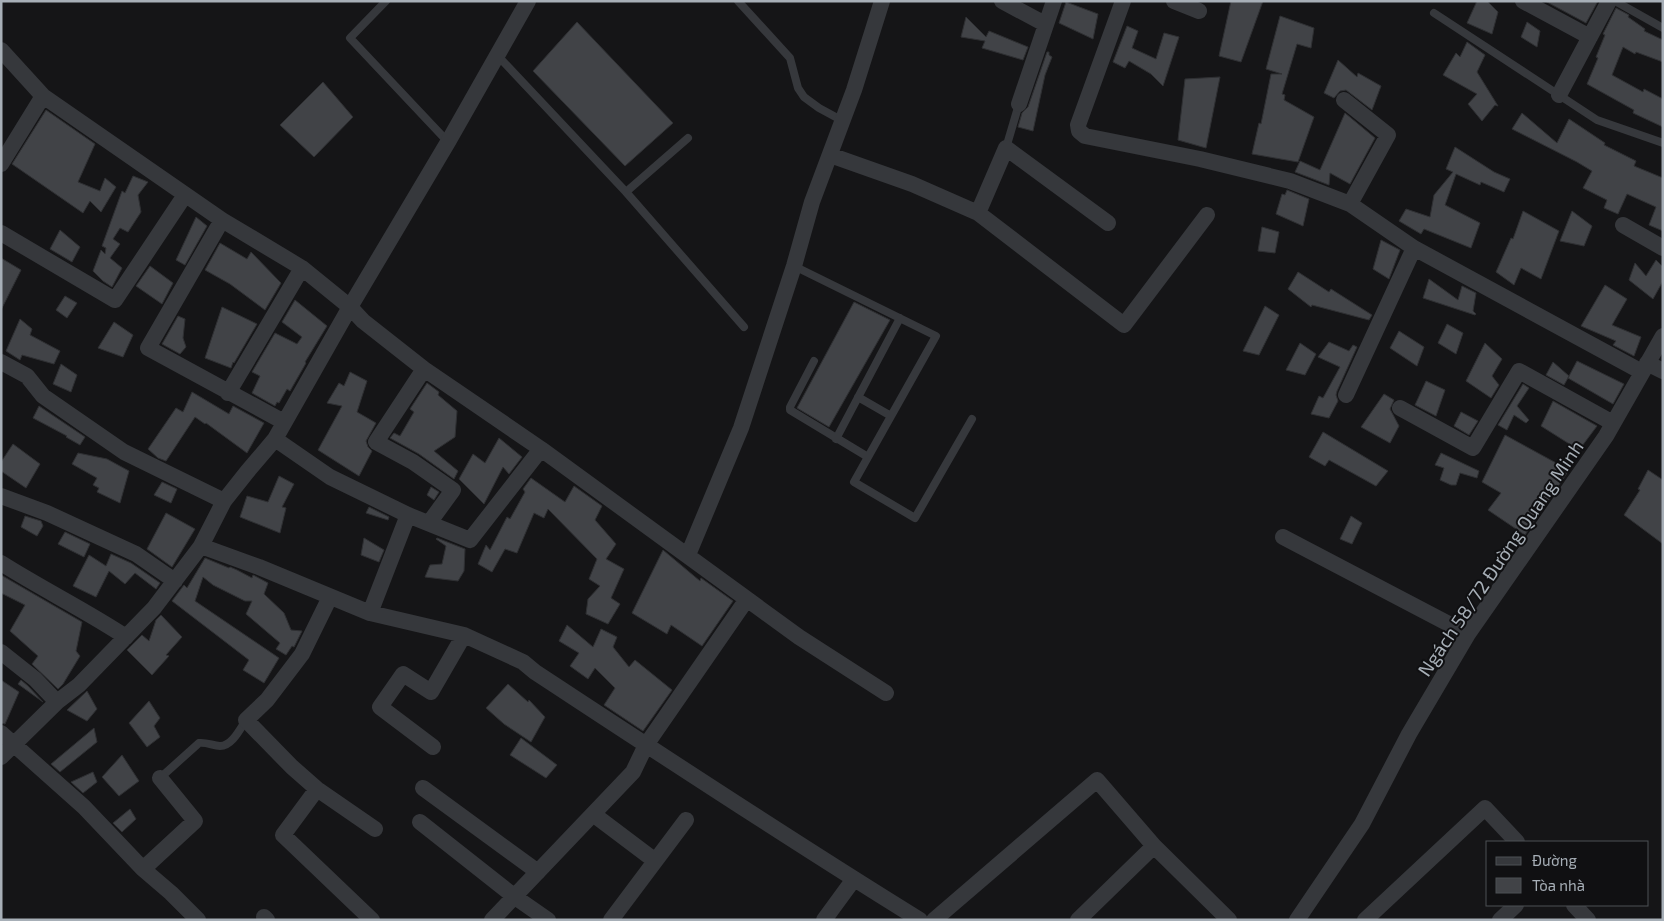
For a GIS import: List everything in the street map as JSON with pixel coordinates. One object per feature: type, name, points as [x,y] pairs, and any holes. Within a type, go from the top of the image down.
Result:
[{"type":"street","points":[[1,757],[58,702],[79,685],[154,608],[201,546],[224,501],[275,439],[350,307],[498,56],[528,1]]},
{"type":"street","points":[[688,555],[740,428],[794,266],[812,202],[843,121],[882,1]]},
{"type":"street","points":[[1002,1],[1045,24]]},
{"type":"street","points":[[1019,104],[1054,1]]},
{"type":"street","points":[[1123,1],[1078,124],[1079,132],[1085,136],[1104,141],[1200,159],[1290,181],[1350,204],[1414,248],[1644,368],[1663,370]]},
{"type":"street","points":[[1174,1],[1199,11]]},
{"type":"street","points":[[1523,1],[1590,37]]},
{"type":"street","points":[[1560,96],[1609,1]]},
{"type":"street","points":[[1,50],[43,96],[222,220],[302,268],[424,369],[541,449],[799,637],[886,693]]},
{"type":"street","points":[[1,164],[43,96]]},
{"type":"street","points":[[1344,100],[1388,135],[1350,204]]},
{"type":"street","points":[[978,213],[1006,148],[1108,223]]},
{"type":"street","points":[[830,155],[912,184],[978,213],[1124,325],[1207,214]]},
{"type":"street","points":[[1,233],[116,300],[185,195]]},
{"type":"street","points":[[222,220],[148,348],[284,422]]},
{"type":"street","points":[[1623,225],[1663,248]]},
{"type":"street","points":[[1346,395],[1414,248]]},
{"type":"street","points":[[228,393],[302,268]]},
{"type":"street","name":"Ngách 58/72 Đường Quang Minh","points":[[1296,920],[1362,824],[1409,734],[1468,634],[1613,423],[1663,336]]},
{"type":"street","points":[[1,362],[27,376],[43,396],[124,452],[224,501]]},
{"type":"street","points":[[424,369],[376,442],[413,462],[453,490],[429,523]]},
{"type":"street","points":[[1400,408],[1473,448],[1519,371],[1613,423]]},
{"type":"street","points":[[275,439],[330,476],[408,515],[470,540],[541,449]]},
{"type":"street","points":[[1,496],[55,516],[136,554],[175,581]]},
{"type":"street","points":[[370,613],[408,515]]},
{"type":"street","points":[[1283,537],[1468,634]]},
{"type":"street","points":[[201,546],[260,567],[370,613],[464,635],[523,662],[535,672],[646,745],[920,920]]},
{"type":"street","points":[[1,563],[126,637]]},
{"type":"street","points":[[330,597],[302,654],[267,700],[246,720],[292,767],[317,789],[375,830]]},
{"type":"street","points":[[492,920],[633,772],[646,745],[747,599]]},
{"type":"street","points":[[433,747],[380,707],[403,674],[431,692],[464,635]]},
{"type":"street","points":[[1,652],[35,679],[58,702]]},
{"type":"street","points":[[1,733],[84,807],[143,869],[198,920]]},
{"type":"street","points":[[143,869],[195,821],[160,778]]},
{"type":"street","points":[[934,920],[1097,780],[1154,846],[1225,918]]},
{"type":"street","points":[[423,788],[538,872]]},
{"type":"street","points":[[317,789],[283,835],[372,920]]},
{"type":"street","points":[[1364,920],[1485,808],[1516,841]]},
{"type":"street","points":[[593,814],[654,860]]},
{"type":"street","points":[[611,920],[654,860],[686,820]]},
{"type":"street","points":[[420,822],[515,897],[548,920]]},
{"type":"street","points":[[1078,920],[1154,846]]},
{"type":"street","points":[[824,920],[854,879]]},
{"type":"street","points":[[1500,920],[1515,906]]},
{"type":"street","points":[[1575,906],[1588,920]]},
{"type":"lane","points":[[386,1],[350,38],[448,142]]},
{"type":"lane","points":[[738,1],[790,58],[798,88],[804,97],[818,108],[843,121]]},
{"type":"lane","points":[[1615,1],[1663,28]]},
{"type":"lane","points":[[1434,13],[1597,120],[1663,143]]},
{"type":"lane","points":[[498,56],[626,192],[744,327]]},
{"type":"lane","points":[[1006,148],[1019,104]]},
{"type":"lane","points":[[626,192],[688,138]]},
{"type":"lane","points":[[794,266],[936,336],[854,482],[915,518],[972,418]]},
{"type":"lane","points":[[836,439],[900,318]]},
{"type":"lane","points":[[814,361],[790,409],[868,457]]},
{"type":"lane","points":[[858,397],[891,416]]},
{"type":"lane","points":[[160,778],[199,743],[208,742],[218,746],[231,741],[246,720]]},
{"type":"building","points":[[1231,1],[1263,1],[1241,62],[1219,56]]},
{"type":"building","points":[[1477,1],[1487,1],[1498,12],[1492,34],[1467,23]]},
{"type":"building","points":[[1545,1],[1598,1],[1586,23]]},
{"type":"building","points":[[1066,2],[1098,14],[1093,39],[1059,23]]},
{"type":"building","points":[[1616,8],[1629,15],[1628,17],[1645,29],[1644,31],[1663,40],[1663,62],[1636,52],[1635,54],[1623,47],[1612,75],[1643,92],[1644,89],[1663,99],[1663,127],[1633,113],[1634,110],[1587,84],[1598,58],[1596,57],[1605,35],[1603,34]]},
{"type":"building","points":[[1280,16],[1314,28],[1311,48],[1297,44],[1282,94],[1285,95],[1284,100],[1314,117],[1298,162],[1252,154],[1259,123],[1261,124],[1271,74],[1282,74],[1266,69]]},
{"type":"building","points":[[966,17],[986,37],[989,31],[1028,47],[1023,60],[982,48],[985,41],[961,37]]},
{"type":"building","points":[[577,22],[673,123],[625,166],[533,71]]},
{"type":"building","points":[[1527,22],[1540,31],[1537,47],[1521,37]]},
{"type":"building","points":[[1127,26],[1138,31],[1132,48],[1156,59],[1164,33],[1179,37],[1163,86],[1151,74],[1129,61],[1125,68],[1113,62]]},
{"type":"building","points":[[1467,42],[1485,55],[1477,72],[1498,106],[1495,105],[1482,121],[1468,104],[1477,94],[1443,75],[1456,53],[1460,57]]},
{"type":"building","points":[[1047,52],[1052,57],[1045,75],[1033,131],[1018,127],[1022,113],[1028,107]]},
{"type":"building","points":[[1338,60],[1357,77],[1358,73],[1381,86],[1372,110],[1346,90],[1340,91],[1334,98],[1324,93]]},
{"type":"building","points":[[1220,77],[1206,148],[1178,140],[1185,79]]},
{"type":"building","points":[[323,82],[353,117],[314,157],[280,125]]},
{"type":"building","points":[[46,110],[95,144],[78,182],[100,191],[105,178],[116,187],[101,212],[90,201],[83,213],[12,164]]},
{"type":"building","points":[[1345,113],[1375,138],[1350,184],[1330,173],[1329,185],[1295,172],[1300,161],[1320,170]]},
{"type":"building","points":[[1522,113],[1557,143],[1569,119],[1605,143],[1604,145],[1636,161],[1634,166],[1663,178],[1663,231],[1649,225],[1656,207],[1627,194],[1618,214],[1604,208],[1607,200],[1583,188],[1592,171],[1512,129]]},
{"type":"building","points":[[1455,147],[1494,172],[1510,179],[1504,192],[1481,182],[1480,185],[1456,174],[1445,205],[1480,223],[1471,248],[1424,229],[1421,234],[1399,221],[1406,209],[1430,217],[1434,195],[1453,172],[1446,169]]},
{"type":"building","points":[[133,176],[148,182],[138,195],[141,212],[128,232],[120,228],[113,239],[120,244],[110,258],[122,268],[112,287],[93,271],[101,250],[105,254],[106,248],[102,246],[122,191],[125,193]]},
{"type":"building","points":[[1287,190],[1309,199],[1303,226],[1276,214],[1282,194],[1285,195]]},
{"type":"building","points":[[1523,211],[1559,231],[1541,279],[1521,268],[1514,285],[1496,272],[1511,238],[1513,239]]},
{"type":"building","points":[[1572,211],[1592,226],[1584,246],[1560,241]]},
{"type":"building","points":[[196,217],[207,226],[185,265],[176,260]]},
{"type":"building","points":[[1262,227],[1279,232],[1275,253],[1258,251]]},
{"type":"building","points":[[60,230],[80,247],[72,262],[50,249]]},
{"type":"building","points":[[1381,240],[1400,250],[1389,279],[1373,269]]},
{"type":"building","points":[[220,243],[247,259],[251,252],[281,283],[265,310],[230,284],[205,270]]},
{"type":"building","points":[[1,258],[21,270],[1,310]]},
{"type":"building","points":[[1656,260],[1663,267],[1663,281],[1653,299],[1629,280],[1635,263],[1646,276]]},
{"type":"building","points":[[150,266],[173,283],[162,304],[136,286]]},
{"type":"building","points":[[1298,272],[1329,292],[1331,289],[1372,315],[1369,320],[1312,305],[1311,307],[1288,289]]},
{"type":"building","points":[[1429,279],[1458,300],[1462,286],[1476,293],[1473,311],[1476,314],[1423,298]]},
{"type":"building","points":[[1605,285],[1627,299],[1612,325],[1641,337],[1634,356],[1613,345],[1616,341],[1581,326]]},
{"type":"building","points":[[65,296],[77,303],[67,318],[56,310]]},
{"type":"building","points":[[295,300],[327,326],[290,391],[287,389],[279,403],[277,402],[275,406],[252,393],[260,376],[252,372],[275,333],[297,344],[302,337],[282,322]]},
{"type":"building","points":[[854,302],[890,320],[829,427],[797,408]]},
{"type":"building","points":[[1265,306],[1279,315],[1259,355],[1243,351]]},
{"type":"building","points":[[222,307],[257,324],[231,368],[205,358]]},
{"type":"building","points":[[178,316],[185,319],[183,338],[186,347],[180,354],[162,344]]},
{"type":"building","points":[[20,319],[32,329],[30,335],[60,351],[54,364],[22,355],[20,360],[6,351]]},
{"type":"building","points":[[114,322],[133,335],[123,357],[98,348]]},
{"type":"building","points":[[1447,324],[1463,333],[1456,354],[1438,343]]},
{"type":"building","points":[[1399,331],[1424,347],[1417,366],[1390,348]]},
{"type":"building","points":[[1329,342],[1349,351],[1353,345],[1357,347],[1337,391],[1338,401],[1329,418],[1311,414],[1319,396],[1323,398],[1340,367],[1318,357]]},
{"type":"building","points":[[1300,343],[1316,354],[1305,375],[1286,370]]},
{"type":"building","points":[[1485,343],[1502,359],[1492,376],[1499,385],[1491,398],[1466,381]]},
{"type":"building","points":[[1577,361],[1624,384],[1613,404],[1568,378]]},
{"type":"building","points":[[1553,362],[1569,376],[1564,385],[1546,375]]},
{"type":"building","points":[[61,364],[77,375],[71,392],[53,384]]},
{"type":"building","points":[[350,372],[367,381],[357,412],[376,423],[366,441],[372,451],[359,476],[318,450],[342,406],[327,403],[339,383],[344,386]]},
{"type":"building","points":[[1426,381],[1445,390],[1436,416],[1415,405]]},
{"type":"building","points":[[427,383],[439,392],[438,395],[457,411],[455,437],[434,451],[458,471],[454,479],[419,454],[390,438],[394,433],[400,436],[414,412],[410,409]]},
{"type":"building","points":[[1523,384],[1529,388],[1517,406],[1529,420],[1526,423],[1514,415],[1507,430],[1498,425]]},
{"type":"building","points":[[192,392],[229,414],[233,406],[264,423],[247,453],[195,417],[166,461],[158,458],[148,449],[176,408],[183,412]]},
{"type":"building","points":[[1384,394],[1394,400],[1390,409],[1399,426],[1390,443],[1361,427]]},
{"type":"building","points":[[1553,401],[1597,426],[1579,450],[1541,426]]},
{"type":"building","points":[[39,406],[85,437],[80,445],[33,418]]},
{"type":"building","points":[[1461,412],[1478,421],[1469,435],[1454,426]]},
{"type":"building","points":[[1323,432],[1388,471],[1376,486],[1329,460],[1325,466],[1309,457]]},
{"type":"building","points":[[1505,435],[1569,470],[1525,535],[1488,510],[1501,493],[1482,482]]},
{"type":"building","points":[[499,438],[522,457],[509,474],[503,467],[484,504],[459,479],[473,454],[485,463]]},
{"type":"building","points":[[13,444],[40,464],[26,488],[1,471],[1,462]]},
{"type":"building","points":[[78,453],[107,459],[129,471],[120,503],[97,492],[99,488],[93,485],[97,478],[72,464]]},
{"type":"building","points":[[1441,453],[1479,471],[1477,478],[1460,473],[1456,485],[1440,480],[1444,468],[1435,465]]},
{"type":"building","points":[[1648,470],[1663,480],[1663,544],[1624,515],[1640,490],[1638,489]]},
{"type":"building","points":[[279,476],[294,484],[282,507],[286,508],[280,533],[240,517],[247,496],[268,502]]},
{"type":"building","points":[[531,478],[565,502],[574,486],[602,506],[595,520],[616,544],[606,559],[624,569],[611,598],[620,604],[608,624],[586,614],[588,599],[600,586],[589,579],[597,559],[548,509],[544,518],[534,513],[517,553],[505,549],[492,572],[478,564],[486,545],[490,550],[507,517],[510,519],[525,492],[523,489]]},
{"type":"building","points":[[162,482],[177,489],[171,503],[154,495]]},
{"type":"building","points":[[431,487],[439,492],[434,500],[427,495]]},
{"type":"building","points":[[369,507],[389,517],[388,520],[366,513]]},
{"type":"building","points":[[166,513],[195,529],[172,567],[147,549]]},
{"type":"building","points":[[25,516],[41,521],[43,526],[37,536],[21,527]]},
{"type":"building","points":[[1351,516],[1362,523],[1352,544],[1340,539]]},
{"type":"building","points":[[65,532],[90,544],[84,557],[58,544]]},
{"type":"building","points":[[364,538],[384,550],[379,562],[361,555]]},
{"type":"building","points":[[437,538],[465,549],[464,571],[458,581],[425,577],[430,565],[442,564],[446,546]]},
{"type":"building","points":[[663,550],[700,581],[701,578],[733,601],[702,646],[671,625],[667,634],[632,613]]},
{"type":"building","points":[[111,554],[131,563],[160,583],[156,589],[135,573],[125,584],[109,571],[96,597],[73,586],[89,555],[106,566]]},
{"type":"building","points":[[205,558],[230,567],[252,578],[253,575],[268,583],[264,594],[284,613],[291,630],[302,631],[294,647],[292,646],[286,655],[276,649],[280,643],[246,614],[252,601],[245,601],[213,585],[203,577],[195,601],[279,658],[264,683],[243,670],[249,660],[172,601],[184,585],[187,588]]},
{"type":"building","points":[[1,575],[82,622],[76,651],[80,656],[58,689],[32,664],[38,656],[10,631],[25,605],[1,593]]},
{"type":"building","points":[[161,615],[182,637],[166,655],[169,656],[152,675],[127,650],[142,635],[149,641],[156,620]]},
{"type":"building","points":[[567,625],[593,647],[601,629],[617,637],[613,647],[629,667],[635,660],[672,690],[643,731],[604,705],[615,688],[595,668],[588,679],[570,666],[579,653],[559,641]]},
{"type":"building","points":[[1,680],[19,692],[5,724],[1,723]]},
{"type":"building","points":[[21,680],[28,686],[43,702],[18,684]]},
{"type":"building","points":[[508,684],[528,702],[529,700],[545,717],[531,742],[504,724],[486,708]]},
{"type":"building","points":[[87,691],[97,709],[87,721],[67,710]]},
{"type":"building","points":[[149,701],[160,718],[154,726],[160,737],[147,747],[129,723]]},
{"type":"building","points":[[94,728],[97,742],[60,772],[51,764]]},
{"type":"building","points":[[521,738],[557,765],[546,778],[510,755]]},
{"type":"building","points":[[122,755],[139,781],[119,796],[102,777]]},
{"type":"building","points":[[93,772],[97,782],[83,793],[71,782]]},
{"type":"building","points":[[130,809],[136,819],[122,832],[113,823]]}]
